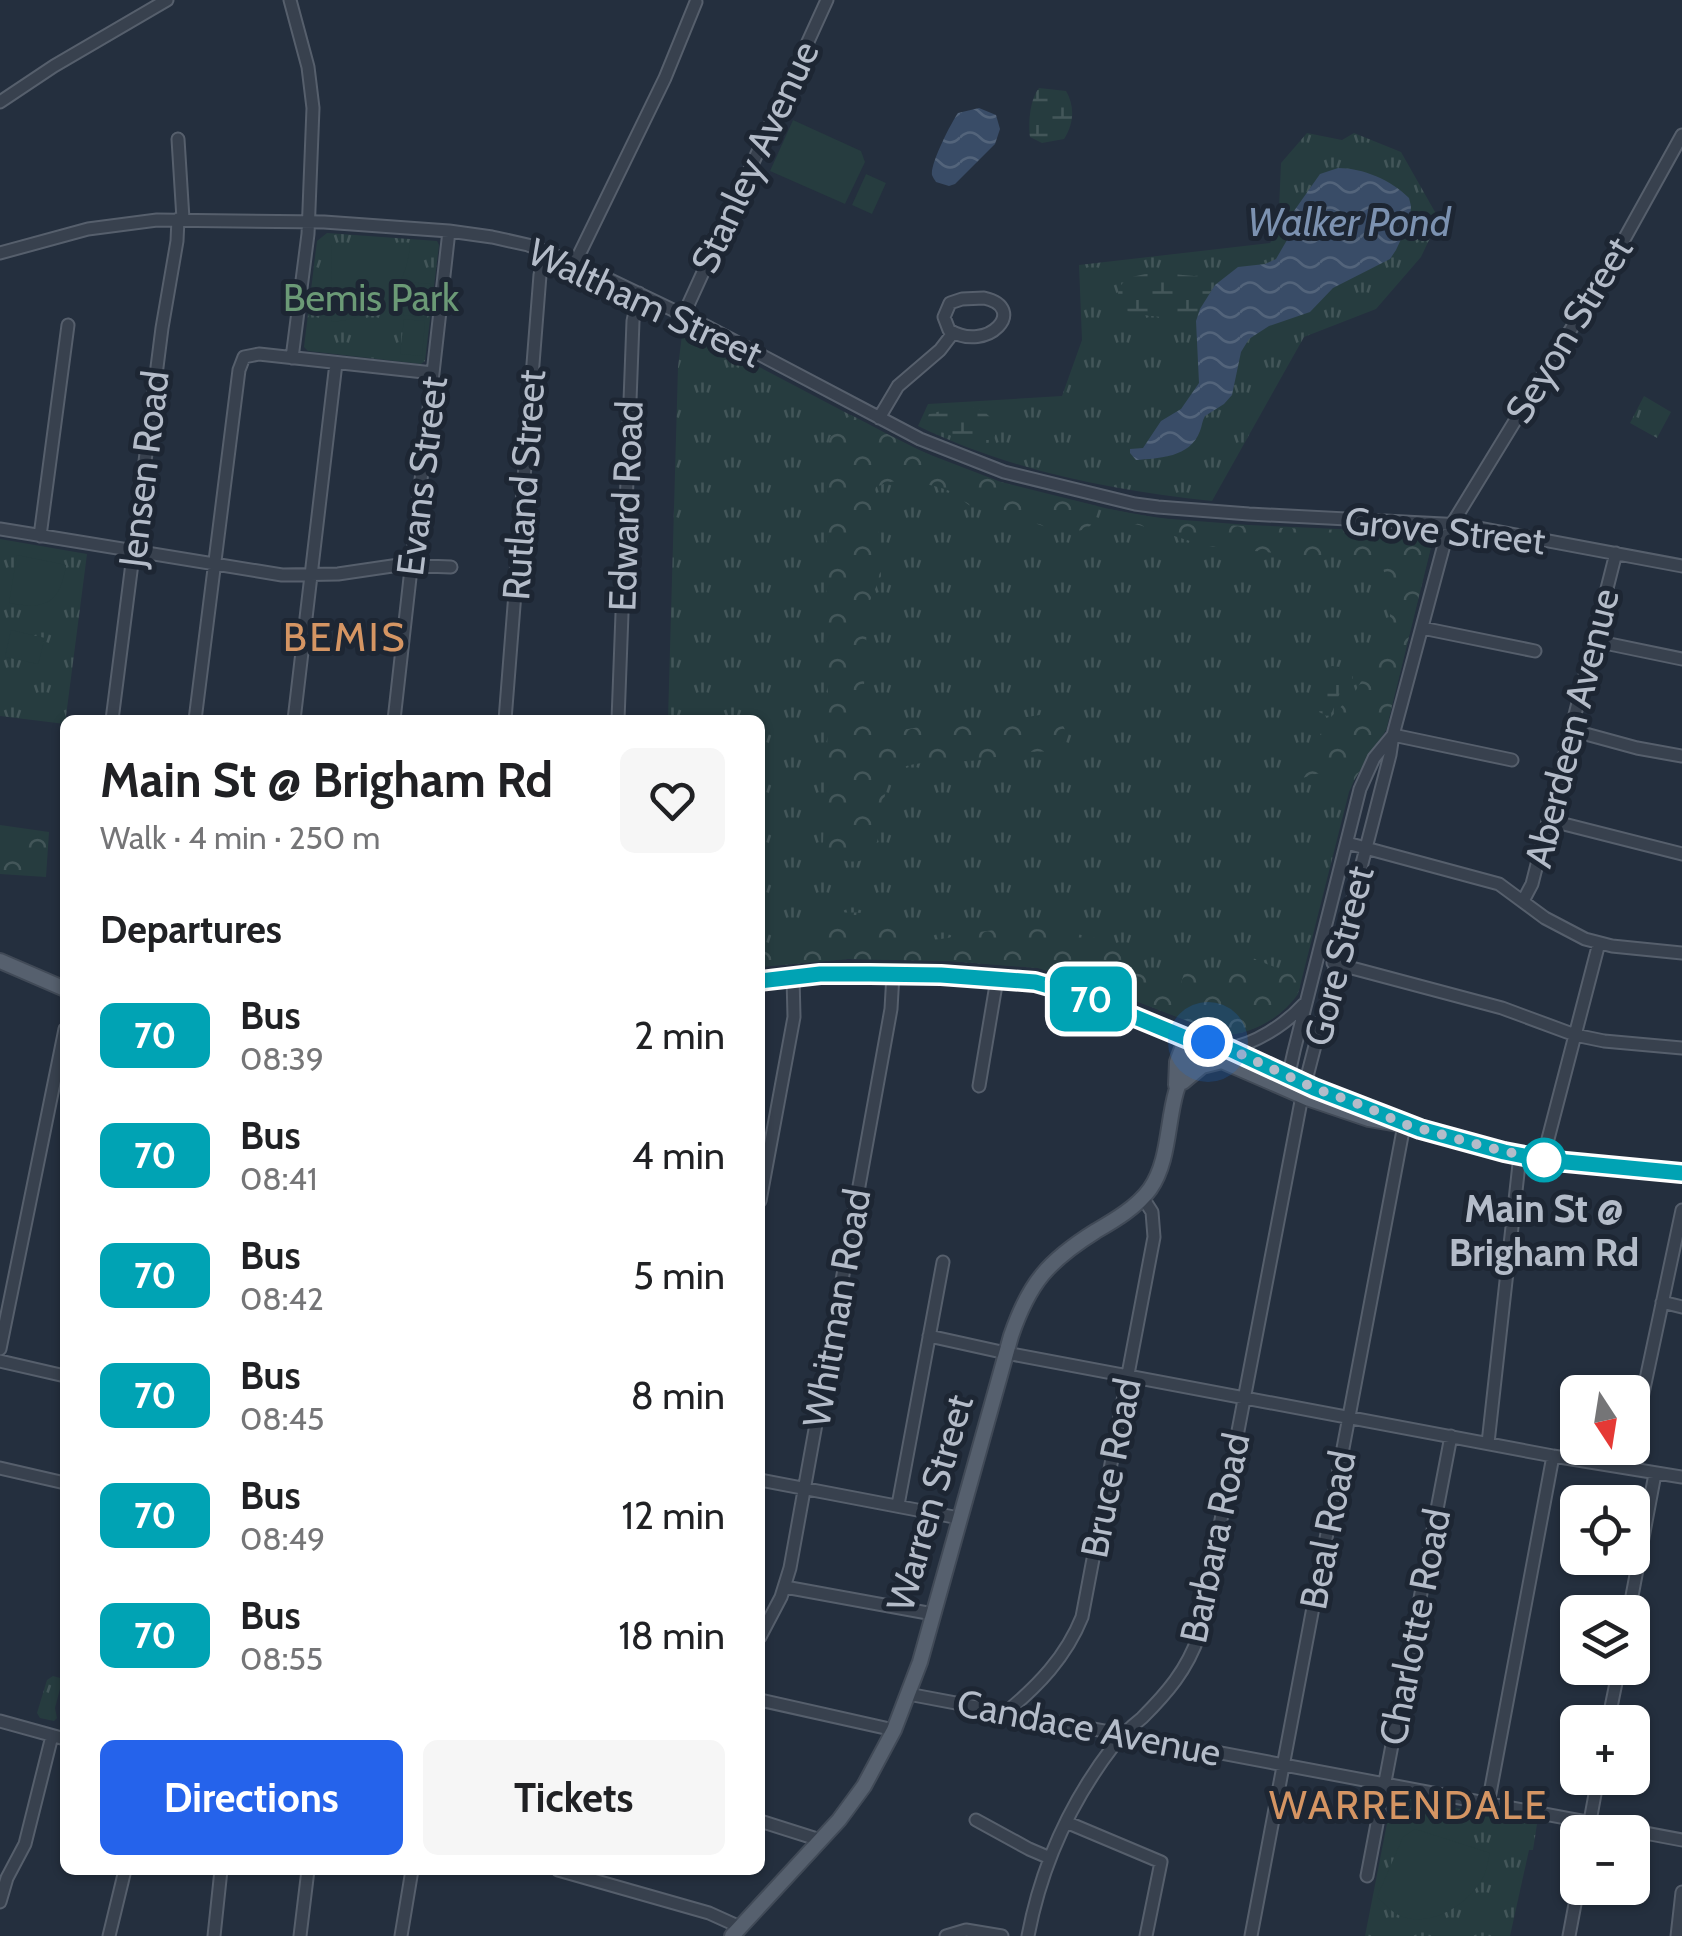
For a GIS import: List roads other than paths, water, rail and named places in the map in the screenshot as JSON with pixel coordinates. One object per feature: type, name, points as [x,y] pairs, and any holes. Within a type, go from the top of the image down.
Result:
[{"type":"main road","points":[[0,961],[60,986]]},
{"type":"main road","points":[[765,980],[893,974],[1035,982],[1070,991],[1192,1040],[1204,1050],[1290,1078],[1304,1090]]},
{"type":"main road","name":"Warren Street","points":[[736,1931],[864,1786],[894,1730],[933,1614],[1006,1353],[1028,1293],[1060,1256],[1142,1198],[1159,1172],[1176,1090],[1177,1062],[1192,1040]]},
{"type":"main road","points":[[1225,1055],[1304,1090],[1364,1106],[1404,1124],[1520,1155],[1682,1172]]},
{"type":"main road","points":[[1176,1090],[1199,1068],[1225,1055]]},
{"type":"street","points":[[0,102],[167,0]]},
{"type":"street","points":[[290,0],[312,95],[309,221],[292,358]]},
{"type":"street","name":"Stanley Avenue","points":[[684,314],[827,0]]},
{"type":"street","points":[[575,262],[665,78],[696,2]]},
{"type":"street","name":"Seyon Street","points":[[1452,524],[1613,260],[1682,135]]},
{"type":"street","name":"Jensen Road","points":[[113,715],[162,328],[180,219],[178,139]]},
{"type":"street","name":"Waltham Street","points":[[0,253],[88,229],[180,219],[309,221],[492,237],[575,262],[684,314],[936,447],[1004,472],[1135,504],[1206,512]]},
{"type":"street","name":"Evans Street","points":[[395,715],[450,231]]},
{"type":"street","name":"Rutland Street","points":[[505,715],[545,251]]},
{"type":"street","name":"Edward Road","points":[[618,715],[633,322],[639,293]]},
{"type":"street","points":[[989,298],[1001,308],[1003,320],[994,333],[953,333],[944,317],[946,308],[956,300],[989,298]]},
{"type":"street","points":[[40,536],[68,325]]},
{"type":"street","points":[[879,418],[898,386],[953,333]]},
{"type":"street","points":[[196,715],[244,357],[251,354],[433,374]]},
{"type":"street","points":[[295,715],[336,363]]},
{"type":"street","name":"Grove Street","points":[[1206,512],[1452,524],[1682,566]]},
{"type":"street","name":"Gore Street","points":[[1304,1090],[1390,756],[1392,734],[1452,524]]},
{"type":"street","points":[[0,529],[266,574],[312,576],[411,565],[451,566]]},
{"type":"street","name":"Aberdeen Avenue","points":[[1523,901],[1530,890],[1616,553]]},
{"type":"street","points":[[1422,628],[1535,651]]},
{"type":"street","points":[[1595,641],[1682,660]]},
{"type":"street","points":[[1571,730],[1682,756]]},
{"type":"street","points":[[1392,734],[1512,760]]},
{"type":"street","name":"Gore Street","points":[[1290,1078],[1306,1000],[1366,773],[1392,734]]},
{"type":"street","points":[[1548,820],[1682,854]]},
{"type":"street","points":[[1346,844],[1490,880],[1558,926],[1599,943],[1682,953]]},
{"type":"street","points":[[1545,1160],[1599,943]]},
{"type":"street","points":[[1317,959],[1512,1011],[1574,1036],[1682,1048]]},
{"type":"street","name":"Whitman Road","points":[[765,1627],[784,1587],[804,1488],[892,1008],[893,974]]},
{"type":"street","points":[[765,1173],[794,1017],[793,977]]},
{"type":"street","points":[[979,1086],[997,978]]},
{"type":"street","points":[[1225,1055],[1284,1022],[1306,1000]]},
{"type":"street","points":[[0,1349],[60,1054]]},
{"type":"street","name":"Barbara Road","points":[[1028,1936],[1050,1858],[1066,1822],[1122,1736],[1174,1685],[1196,1642],[1304,1090]]},
{"type":"street","name":"Beal Road","points":[[1252,1936],[1404,1124]]},
{"type":"street","points":[[1488,1442],[1520,1155]]},
{"type":"street","name":"Bruce Road","points":[[1005,1712],[1026,1696],[1064,1654],[1082,1617],[1154,1229],[1152,1212],[1142,1198]]},
{"type":"street","points":[[1647,1375],[1682,1210]]},
{"type":"street","points":[[898,1505],[943,1262]]},
{"type":"street","points":[[1662,1302],[1682,1307]]},
{"type":"street","points":[[929,1336],[1553,1456],[1682,1477]]},
{"type":"street","points":[[0,1361],[60,1375]]},
{"type":"street","name":"Charlotte Road","points":[[1367,1876],[1451,1436]]},
{"type":"street","points":[[1488,1804],[1553,1456]]},
{"type":"street","points":[[0,1468],[60,1482]]},
{"type":"street","points":[[1632,1595],[1655,1474]]},
{"type":"street","points":[[765,1481],[959,1518]]},
{"type":"street","points":[[784,1587],[933,1614]]},
{"type":"street","name":"Candace Avenue","points":[[908,1694],[1386,1784],[1560,1821]]},
{"type":"street","points":[[765,1701],[894,1730]]},
{"type":"street","points":[[0,1721],[59,1738],[26,1844],[7,1878],[0,1902]]},
{"type":"street","points":[[976,1820],[1050,1858]]},
{"type":"street","points":[[1066,1822],[1161,1862],[1146,1936]]},
{"type":"street","points":[[765,1823],[820,1840]]},
{"type":"street","name":"Candace Avenue","points":[[1650,1836],[1682,1840]]},
{"type":"street","points":[[108,1936],[124,1875]]},
{"type":"street","points":[[214,1936],[220,1875]]},
{"type":"street","points":[[300,1936],[307,1875]]},
{"type":"street","points":[[401,1936],[411,1875]]},
{"type":"street","points":[[576,1875],[709,1913],[736,1931]]},
{"type":"street","points":[[1676,1936],[1682,1892]]},
{"type":"street","points":[[1569,1936],[1575,1905]]},
{"type":"street","points":[[946,1936],[971,1930],[1002,1936]]},
{"type":"water","points":[[979,108],[996,115],[1000,129],[995,144],[955,184],[936,182],[932,175],[934,162],[955,118],[958,113]]},
{"type":"water","name":"Walker Pond","points":[[1338,168],[1376,176],[1409,198],[1410,220],[1390,259],[1333,288],[1310,312],[1269,326],[1249,339],[1241,352],[1232,395],[1205,416],[1189,447],[1173,455],[1136,460],[1130,449],[1143,448],[1161,421],[1181,409],[1199,383],[1196,321],[1215,285],[1238,267],[1276,259],[1287,240],[1294,211],[1320,174]]},
{"type":"place","name":"Main St @ Brigham Rd","points":[[1544,1160]]},
{"type":"district","name":"BEMIS","points":[[345,637]]},
{"type":"district","name":"WARRENDALE","points":[[1409,1805]]},
{"type":"park label","name":"Bemis Park","points":[[371,298]]}]
